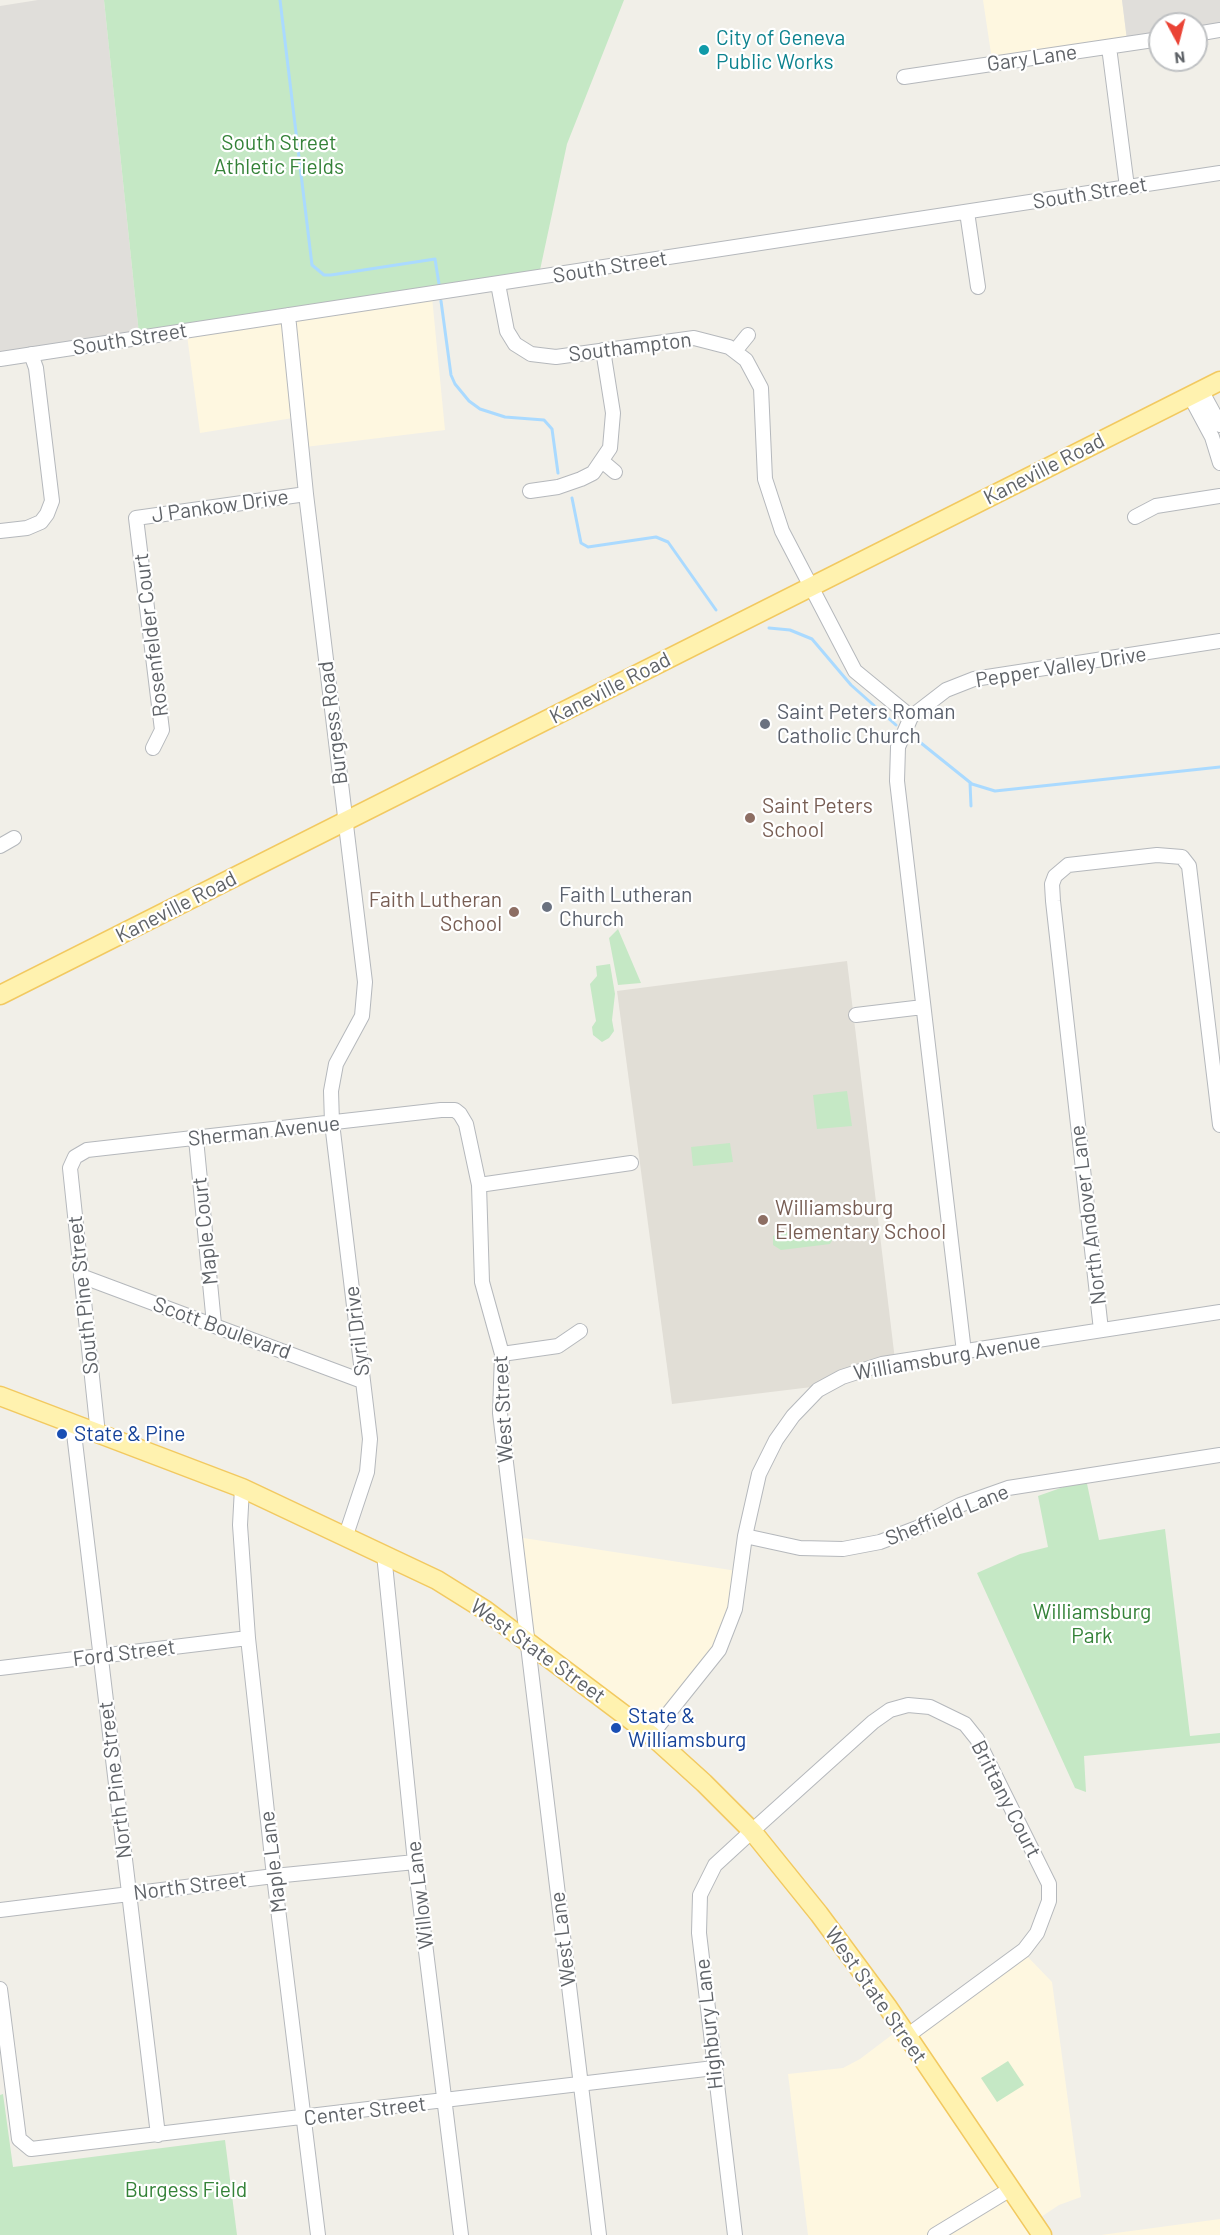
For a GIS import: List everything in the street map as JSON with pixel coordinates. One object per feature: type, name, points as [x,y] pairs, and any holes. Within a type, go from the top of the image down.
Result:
[{"type":"main road","name":"Kaneville Road","points":[[0,995],[1220,381]]},
{"type":"main road","name":"West State Street","points":[[0,1396],[242,1488],[346,1535],[436,1580],[475,1604],[651,1735],[752,1831],[819,1914],[907,2036],[1009,2190],[1042,2235]]},
{"type":"street","name":"Gary Lane","points":[[904,77],[1148,41]]},
{"type":"street","points":[[1109,47],[1127,187]]},
{"type":"street","name":"South Street","points":[[0,359],[1220,173]]},
{"type":"street","points":[[967,212],[978,287]]},
{"type":"street","name":"Southampton","points":[[498,284],[507,331],[515,344],[526,352],[548,358],[694,338],[710,340],[735,351],[746,360],[760,388],[763,459],[769,495],[782,531],[855,671],[911,717]]},
{"type":"street","name":"Burgess Road","points":[[288,315],[306,494],[366,993],[362,1016],[340,1054],[332,1077],[332,1124]]},
{"type":"street","points":[[735,351],[748,335]]},
{"type":"street","points":[[530,492],[571,484],[593,473],[610,448],[614,424],[603,350]]},
{"type":"street","points":[[0,531],[27,528],[41,522],[52,501],[36,368],[31,354]]},
{"type":"street","points":[[1196,393],[1220,425]]},
{"type":"street","points":[[1196,393],[1220,463]]},
{"type":"street","points":[[602,461],[615,472]]},
{"type":"street","name":"J Pankow Drive","points":[[136,520],[136,518],[306,494]]},
{"type":"street","points":[[1135,517],[1156,506],[1220,496]]},
{"type":"street","name":"Rosenfelder Court","points":[[136,520],[162,730],[153,748]]},
{"type":"street","name":"Pepper Valley Drive","points":[[911,717],[946,690],[974,679],[1220,641]]},
{"type":"street","points":[[911,717],[898,747],[897,781],[964,1352]]},
{"type":"street","points":[[0,846],[14,838]]},
{"type":"street","name":"North Andover Lane","points":[[1101,1330],[1053,901],[1052,884],[1055,876],[1068,865],[1172,855],[1182,857],[1189,866],[1220,1125]]},
{"type":"street","points":[[856,1016],[922,1007]]},
{"type":"street","name":"Sherman Avenue","points":[[75,1157],[87,1150],[455,1110]]},
{"type":"street","name":"West Street","points":[[455,1110],[466,1124],[479,1185],[482,1281],[502,1354],[500,1413],[527,1643]]},
{"type":"street","name":"Syril Drive","points":[[332,1124],[370,1457],[363,1488],[346,1535]]},
{"type":"street","name":"Maple Court","points":[[196,1139],[214,1324]]},
{"type":"street","name":"South Pine Street","points":[[75,1157],[70,1168],[98,1434]]},
{"type":"street","points":[[479,1185],[631,1163]]},
{"type":"street","name":"Scott Boulevard","points":[[81,1276],[362,1381]]},
{"type":"street","name":"Williamsburg Avenue","points":[[651,1735],[719,1650],[735,1609],[753,1494],[767,1457],[797,1410],[818,1390],[856,1371],[1220,1312]]},
{"type":"street","points":[[502,1354],[558,1346],[580,1331]]},
{"type":"street","name":"North Pine Street","points":[[74,1425],[158,2136]]},
{"type":"street","name":"Sheffield Lane","points":[[745,1536],[800,1548],[843,1549],[880,1542],[917,1528],[960,1505],[1008,1488],[1220,1455]]},
{"type":"street","name":"Maple Lane","points":[[242,1488],[240,1525],[248,1638],[274,1876],[318,2235]]},
{"type":"street","name":"Willow Lane","points":[[384,1554],[415,1862],[461,2235]]},
{"type":"street","name":"Ford Street","points":[[0,1668],[248,1638]]},
{"type":"street","name":"West Lane","points":[[527,1643],[599,2235]]},
{"type":"street","name":"Brittany Court","points":[[752,1831],[873,1722],[890,1710],[908,1705],[930,1707],[965,1724],[977,1739],[1049,1884],[1049,1901],[1037,1933],[1024,1950],[907,2036]]},
{"type":"street","name":"Highbury Lane","points":[[735,2235],[699,1933],[700,1895],[716,1865],[752,1831]]},
{"type":"street","name":"North Street","points":[[0,1910],[274,1876],[415,1862]]},
{"type":"street","points":[[0,1989],[5,2084]]},
{"type":"street","name":"Center Street","points":[[5,2084],[19,2139],[31,2149],[446,2102],[714,2068]]},
{"type":"street","points":[[935,2235],[1009,2190]]},
{"type":"shaded area","points":[[38,0],[104,0],[139,334],[0,354],[0,6]]},
{"type":"shaded area","points":[[983,0],[1122,0],[1127,40],[992,60]]},
{"type":"shaded area","points":[[1122,0],[1220,0],[1220,27],[1208,28],[1208,12],[1148,12],[1148,37],[1127,40]]},
{"type":"shaded area","points":[[432,297],[445,430],[297,448],[293,418],[200,433],[187,335]]},
{"type":"shaded area","name":"Williamsburg Elementary School","points":[[847,961],[895,1360],[820,1386],[672,1404],[617,991]]},
{"type":"shaded area","points":[[517,1537],[737,1571],[732,1608],[715,1650],[651,1731],[530,1640]]},
{"type":"shaded area","points":[[1026,1955],[1052,1982],[1081,2197],[1059,2205],[1035,2221],[912,2037]]},
{"type":"shaded area","points":[[897,2031],[1034,2235],[808,2235],[788,2074],[843,2068],[860,2059]]},
{"type":"shaded area","points":[[1220,2219],[1220,2235],[1101,2235]]},
{"type":"green space","name":"South Street Athletic Fields","points":[[104,0],[624,0],[567,144],[540,270],[139,334]]},
{"type":"green space","points":[[618,929],[641,983],[618,985],[609,938]]},
{"type":"green space","points":[[610,964],[615,994],[612,1020],[614,1031],[602,1042],[593,1035],[592,1027],[596,1021],[590,984],[597,976],[596,966]]},
{"type":"green space","points":[[847,1091],[852,1126],[817,1129],[813,1095]]},
{"type":"green space","points":[[730,1143],[733,1162],[693,1166],[691,1147]]},
{"type":"green space","points":[[828,1228],[835,1235],[830,1244],[781,1250],[773,1245],[773,1236],[779,1233]]},
{"type":"green space","name":"Williamsburg Park","points":[[1086,1479],[1099,1540],[1165,1529],[1190,1736],[1220,1733],[1220,1743],[1084,1756],[1086,1792],[1075,1788],[977,1573],[1020,1554],[1048,1547],[1038,1496]]},
{"type":"green space","points":[[1008,2061],[1024,2085],[997,2102],[981,2078]]},
{"type":"green space","name":"Burgess Field","points":[[3,2094],[13,2167],[225,2140],[237,2235],[0,2235],[0,2095]]},
{"type":"waterway","points":[[280,0],[312,265],[324,275],[331,275],[435,259],[439,284]]},
{"type":"waterway","points":[[441,301],[451,375],[455,384],[469,401],[480,409],[505,417],[544,420],[552,429],[558,473]]},
{"type":"waterway","points":[[572,498],[581,543],[588,547],[656,537],[668,542],[716,610]]},
{"type":"waterway","points":[[769,628],[790,630],[812,639],[851,685],[896,725]]},
{"type":"waterway","points":[[921,743],[972,784],[995,791],[1220,767]]},
{"type":"waterway","points":[[970,783],[971,806]]},
{"type":"place","name":"City of Geneva Public Works","points":[[704,50]]},
{"type":"place","name":"Saint Peters Roman Catholic Church","points":[[765,724]]},
{"type":"place","name":"Saint Peters School","points":[[750,818]]},
{"type":"place","name":"Faith Lutheran Church","points":[[547,907]]},
{"type":"place","name":"Faith Lutheran School","points":[[514,912]]},
{"type":"place","name":"Williamsburg Elementary School","points":[[763,1220]]},
{"type":"place","name":"State & Pine","points":[[62,1434]]},
{"type":"place","name":"State & Williamsburg","points":[[616,1728]]}]
